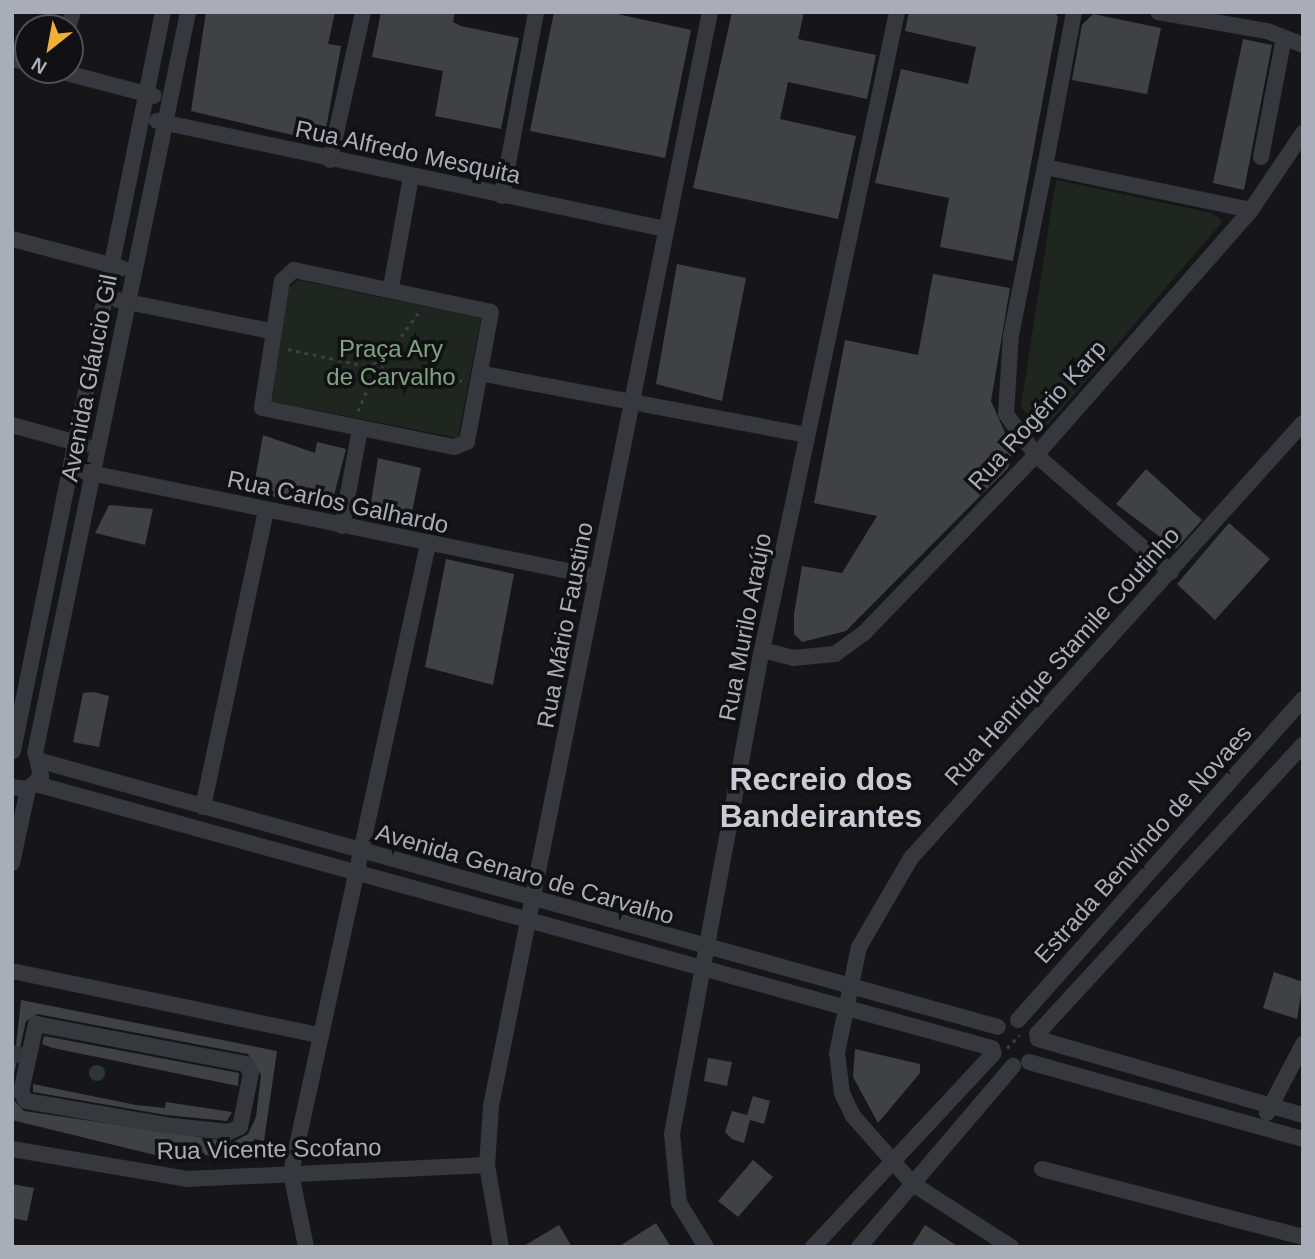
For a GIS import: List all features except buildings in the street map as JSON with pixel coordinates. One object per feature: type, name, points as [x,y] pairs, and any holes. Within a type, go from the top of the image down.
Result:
[{"type":"street","name":"Avenida Gláucio Gil","points":[[13,752],[163,12]]},
{"type":"street","name":"Avenida Gláucio Gil","points":[[26,787],[38,757],[126,302],[188,12]]},
{"type":"street","points":[[330,160],[363,12]]},
{"type":"street","points":[[502,196],[536,12]]},
{"type":"street","name":"Rua Mário Faustino","points":[[501,1247],[487,1166],[499,1058],[536,901],[631,399],[710,12]]},
{"type":"street","name":"Rua Murilo Araújo","points":[[706,1247],[679,1203],[672,1174],[672,1134],[762,650],[898,12]]},
{"type":"street","points":[[1074,12],[1004,396],[1013,427],[1036,455],[1171,572]]},
{"type":"street","points":[[1157,12],[1181,14],[1284,38],[1303,45]]},
{"type":"street","points":[[1261,158],[1284,38]]},
{"type":"street","points":[[84,78],[170,100]]},
{"type":"street","name":"Rua Alfredo Mesquita","points":[[142,117],[330,160],[665,229]]},
{"type":"street","name":"Rua Rogério Karp","points":[[762,650],[793,658],[835,654],[865,632],[1036,455],[1251,210],[1303,133]]},
{"type":"street","points":[[1045,167],[1251,210]]},
{"type":"street","points":[[391,287],[411,177]]},
{"type":"street","points":[[12,239],[133,270]]},
{"type":"street","points":[[295,270],[428,295],[491,313],[483,377],[463,446],[356,428],[262,408],[270,331],[282,281],[295,270]]},
{"type":"street","points":[[105,298],[270,331]]},
{"type":"street","points":[[483,377],[631,399],[807,435]]},
{"type":"street","name":"Rua Henrique Stamile Coutinho","points":[[1011,1247],[913,1184],[889,1161],[842,1093],[837,1054],[847,989],[869,923],[905,867],[1303,423]]},
{"type":"street","points":[[12,425],[99,448]]},
{"type":"street","points":[[342,526],[356,428]]},
{"type":"street","points":[[1290,437],[1303,450]]},
{"type":"street","name":"Rua Carlos Galhardo","points":[[71,469],[597,577]]},
{"type":"street","points":[[203,807],[267,511]]},
{"type":"street","points":[[306,1247],[291,1173],[358,851],[428,544]]},
{"type":"street","name":"Estrada Benvindo de Novaes","points":[[1018,1020],[1303,699]]},
{"type":"street","name":"Estrada Benvindo de Novaes","points":[[1037,1036],[1303,744]]},
{"type":"street","name":"Avenida Genaro de Carvalho","points":[[13,752],[847,989],[998,1027]]},
{"type":"street","points":[[12,863],[26,787]]},
{"type":"street","name":"Avenida Genaro de Carvalho","points":[[26,787],[993,1050]]},
{"type":"street","points":[[12,971],[318,1035]]},
{"type":"street","points":[[813,1247],[993,1050],[998,1027],[1018,1020],[1037,1036],[1303,1115]]},
{"type":"street","points":[[39,1024],[242,1062],[251,1073],[240,1127],[229,1132],[30,1103],[21,1092],[25,1057],[39,1024]]},
{"type":"street","points":[[859,1247],[1021,1064],[1037,1036]]},
{"type":"street","points":[[1260,1127],[1303,1044]]},
{"type":"street","points":[[993,1050],[1021,1064],[1303,1139]]},
{"type":"street","name":"Rua Vicente Scofano","points":[[12,1149],[143,1175],[487,1166]]},
{"type":"street","points":[[1042,1169],[1303,1237]]},
{"type":"path","points":[[267,350],[301,348],[371,367],[381,364],[428,295]]},
{"type":"path","points":[[381,364],[384,373]]},
{"type":"path","points":[[356,428],[373,376],[371,367]]},
{"type":"path","points":[[373,376],[384,373],[426,382],[483,377]]},
{"type":"green space","points":[[1056,180],[1212,213],[1223,221],[1047,426],[1035,427],[1021,405]]},
{"type":"green space","name":"Praça Ary de Carvalho","points":[[298,280],[481,318],[458,438],[269,401],[288,289]]},
{"type":"shaded area","points":[[97,1065],[103,1067],[103,1079],[97,1081],[91,1079],[89,1073],[91,1067]]},
{"type":"tunnel","points":[[12,1053],[24,1056]]},
{"type":"district","name":"Recreio dos Bandeirantes","points":[[821,798]]}]
